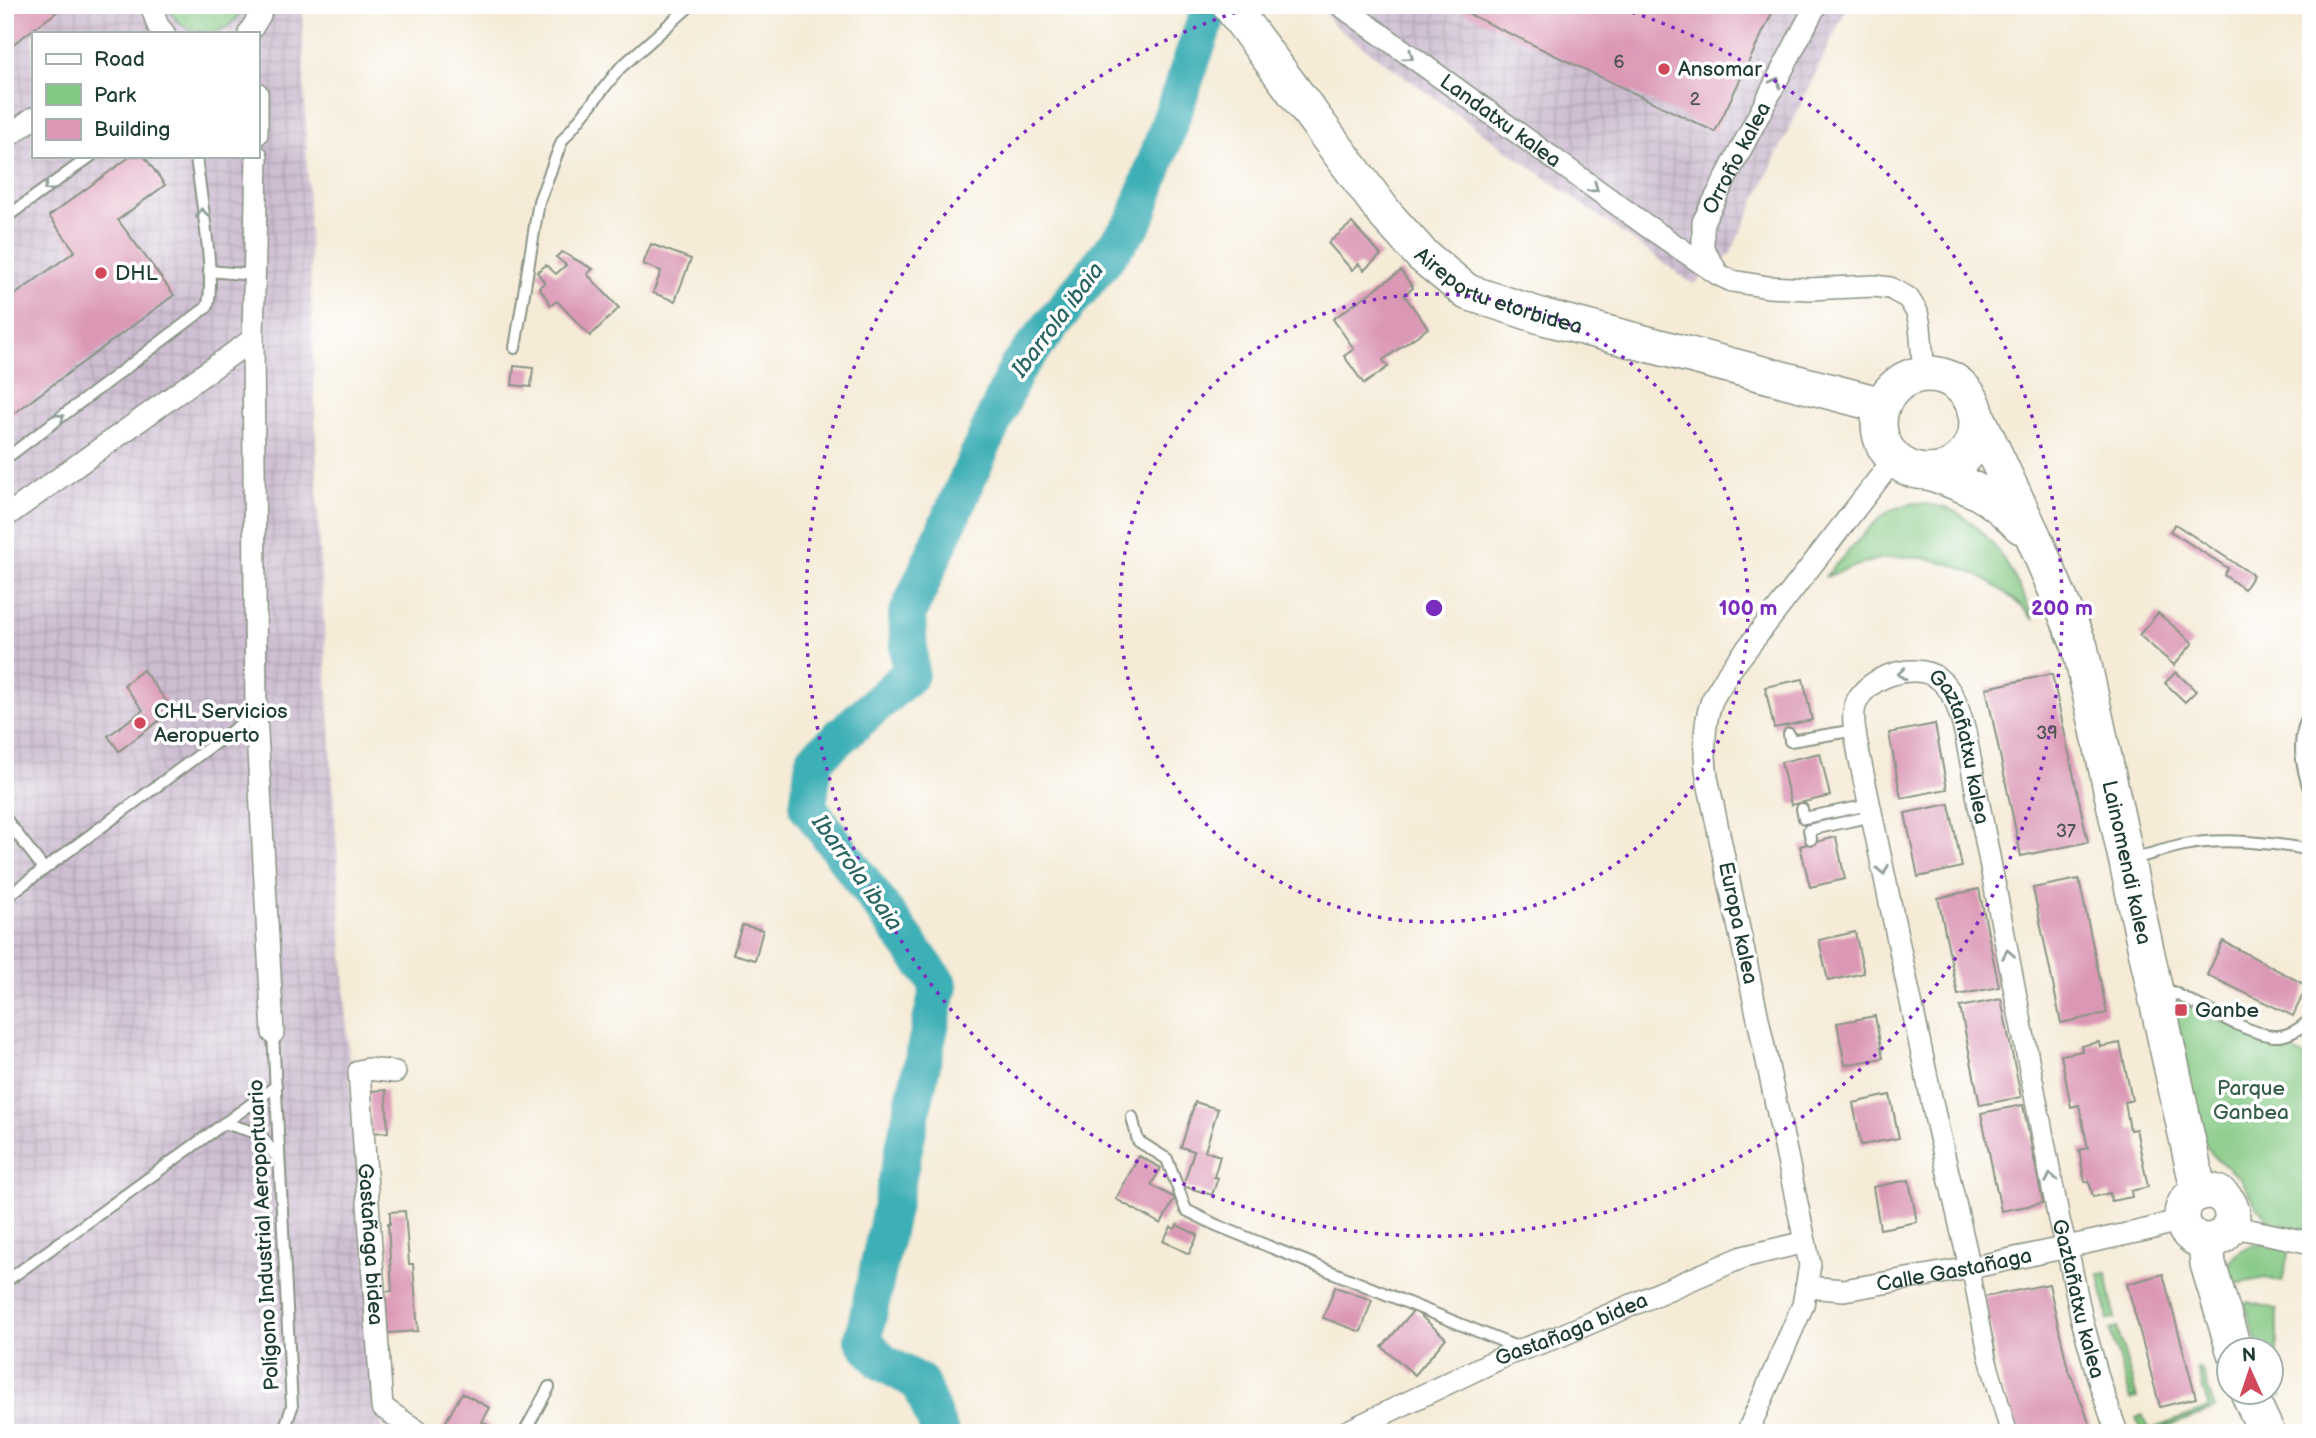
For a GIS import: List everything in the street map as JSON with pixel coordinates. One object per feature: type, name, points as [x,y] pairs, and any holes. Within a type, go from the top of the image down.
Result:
[{"type":"main road","name":"Aireportu etorbidea","points":[[1230,5],[1386,215],[1422,254],[1467,292],[1544,317],[1882,405]]},
{"type":"main road","points":[[1924,374],[1946,378],[1956,383],[1971,401],[1975,412],[1975,435],[1963,457],[1942,470],[1929,472],[1917,470],[1894,459],[1887,450],[1879,428],[1882,405],[1889,393],[1910,377],[1924,374]]},
{"type":"main road","name":"Lainomendi kalea","points":[[1975,412],[2034,538],[2080,647],[2204,1220],[2208,1264],[2230,1336]]},
{"type":"main road","name":"Lainomendi kalea","points":[[1929,472],[1974,488],[2001,506],[2034,538]]},
{"type":"main road","points":[[2254,1406],[2266,1433]]},
{"type":"street","points":[[151,5],[157,31]]},
{"type":"street","points":[[250,32],[260,15],[262,5]]},
{"type":"street","name":"Orroño kalea","points":[[1719,275],[1703,248],[1703,222],[1816,5]]},
{"type":"street","name":"Landatxu kalea","points":[[1347,10],[1719,275],[1732,281],[1768,287],[1809,289],[1874,286],[1890,288],[1908,298],[1917,312],[1924,374]]},
{"type":"street","points":[[5,139],[32,119]]},
{"type":"street","points":[[257,158],[253,339],[257,713],[273,1033]]},
{"type":"street","points":[[5,517],[253,339]]},
{"type":"street","name":"Europa kalea","points":[[1746,1433],[1803,1305],[1810,1265],[1707,777],[1706,727],[1711,703],[1728,673],[1894,459]]},
{"type":"street","name":"Gaztañatxu kalea","points":[[2009,1433],[1987,1356],[1935,1116],[1870,810],[1853,713],[1857,702],[1874,682],[1884,676],[1908,672],[1936,676],[1955,696],[1965,732],[2065,1248],[2082,1320],[2117,1433]]},
{"type":"street","name":"Gastañaga bidea","points":[[395,1072],[368,1069],[359,1071],[382,1407],[420,1433]]},
{"type":"street","points":[[2204,1220],[2311,1242]]},
{"type":"street","name":"Calle Gastañaga","points":[[1806,1287],[1844,1290],[1970,1268],[2204,1220]]},
{"type":"street","name":"Gastañaga bidea","points":[[1344,1433],[1522,1350],[1744,1257],[1805,1242]]},
{"type":"lane","points":[[515,348],[539,201],[562,141],[620,68],[691,5]]},
{"type":"lane","points":[[5,218],[88,158]]},
{"type":"lane","points":[[5,459],[207,307],[211,298],[196,158]]},
{"type":"lane","points":[[209,271],[254,275]]},
{"type":"lane","points":[[2311,712],[2301,741],[2302,769],[2311,795]]},
{"type":"lane","points":[[5,898],[257,713]]},
{"type":"lane","points":[[1789,734],[1790,741],[1856,730]]},
{"type":"lane","points":[[1802,809],[1804,818],[1870,810]]},
{"type":"lane","points":[[1811,839],[1809,830],[1870,810]]},
{"type":"lane","points":[[5,818],[44,869]]},
{"type":"lane","points":[[2128,861],[2198,843],[2278,844],[2311,850]]},
{"type":"lane","points":[[2153,983],[2249,1030],[2277,1036],[2296,1032],[2306,1023]]},
{"type":"lane","name":"Polígono Industrial Aeroportuario","points":[[273,1033],[292,1408],[283,1433]]},
{"type":"lane","points":[[5,1282],[275,1086]]},
{"type":"lane","points":[[1132,1117],[1139,1141],[1167,1159],[1186,1210],[1216,1225],[1522,1350]]},
{"type":"lane","points":[[224,1123],[260,1134],[279,1161]]},
{"type":"lane","points":[[524,1433],[549,1387]]},
{"type":"shaded area","points":[[5,5],[302,5],[319,541],[351,1094],[383,1433],[5,1433]]},
{"type":"shaded area","points":[[1321,5],[1848,5],[1730,254],[1693,284],[1332,24]]},
{"type":"green space","points":[[167,5],[245,5],[228,26],[212,32],[195,31],[184,26]]},
{"type":"green space","points":[[1914,503],[1946,508],[1962,515],[1976,526],[1989,539],[2011,571],[2034,620],[2004,592],[1987,581],[1968,571],[1928,559],[1879,559],[1825,577],[1871,526],[1890,510]]},
{"type":"green space","name":"Parque Ganbea","points":[[2167,998],[2311,1059],[2311,1232],[2274,1224],[2258,1209],[2241,1180],[2213,1155],[2201,1138]]},
{"type":"green space","points":[[2260,1244],[2289,1249],[2282,1282],[2266,1278],[2225,1286],[2227,1270],[2238,1253]]},
{"type":"green space","points":[[2106,1273],[2115,1319],[2108,1320],[2099,1274]]},
{"type":"green space","points":[[2248,1302],[2277,1309],[2277,1336],[2255,1336],[2245,1304]]},
{"type":"green space","points":[[2117,1328],[2137,1398],[2131,1400],[2110,1330]]},
{"type":"green space","points":[[2201,1368],[2215,1409],[2150,1433],[2142,1433],[2136,1418],[2142,1415],[2149,1430],[2209,1408],[2197,1369]]},
{"type":"building","points":[[5,5],[54,5],[58,11],[5,50]]},
{"type":"building","name":"Ansomar","points":[[1450,5],[1776,5],[1715,132]]},
{"type":"building","name":"DHL","points":[[128,158],[145,158],[165,185],[118,220],[174,295],[5,420],[5,302],[75,251],[49,216]]},
{"type":"building","points":[[1352,223],[1381,255],[1364,270],[1359,264],[1352,270],[1328,243]]},
{"type":"building","points":[[651,244],[691,259],[675,301],[653,293],[661,271],[643,264]]},
{"type":"building","points":[[562,252],[593,269],[587,274],[619,308],[590,336],[557,301],[551,305],[539,287],[545,283],[537,272],[546,265],[556,274],[566,265],[556,257]]},
{"type":"building","points":[[1401,271],[1413,288],[1404,295],[1428,328],[1383,360],[1388,367],[1364,384],[1344,356],[1354,349],[1333,319]]},
{"type":"building","points":[[514,366],[533,368],[531,387],[512,385]]},
{"type":"building","points":[[2175,524],[2253,575],[2244,589],[2224,575],[2228,568],[2170,531]]},
{"type":"building","points":[[2158,613],[2193,643],[2174,665],[2139,635]]},
{"type":"building","name":"CHL Servicios Aeropuerto","points":[[143,670],[173,710],[119,751],[108,736],[143,710],[124,685]]},
{"type":"building","points":[[2176,672],[2196,691],[2185,702],[2165,683]]},
{"type":"building","points":[[2052,674],[2088,842],[2021,856],[1986,688]]},
{"type":"building","points":[[1803,679],[1812,720],[1774,728],[1765,687]]},
{"type":"building","points":[[1935,724],[1947,789],[1901,798],[1889,733]]},
{"type":"building","points":[[1820,753],[1830,796],[1791,805],[1781,762]]},
{"type":"building","points":[[1949,804],[1962,867],[1918,877],[1905,813]]},
{"type":"building","points":[[1836,837],[1845,879],[1810,887],[1800,846]]},
{"type":"building","points":[[2079,879],[2107,1013],[2061,1023],[2033,888]]},
{"type":"building","points":[[1979,889],[1999,987],[1958,995],[1938,898]]},
{"type":"building","points":[[742,925],[763,930],[755,960],[733,954]]},
{"type":"building","points":[[1855,932],[1864,973],[1828,981],[1819,940]]},
{"type":"building","points":[[2223,941],[2307,986],[2293,1016],[2207,975]]},
{"type":"building","points":[[2001,999],[2021,1097],[1980,1105],[1960,1007]]},
{"type":"building","points":[[1875,1016],[1883,1058],[1845,1065],[1837,1023]]},
{"type":"building","points":[[2099,1042],[2100,1047],[2120,1043],[2132,1100],[2125,1102],[2130,1130],[2136,1129],[2148,1187],[2131,1191],[2132,1197],[2111,1201],[2110,1193],[2093,1197],[2089,1181],[2085,1182],[2079,1150],[2088,1148],[2079,1105],[2071,1107],[2061,1055],[2082,1051],[2081,1046]]},
{"type":"building","points":[[386,1090],[388,1132],[371,1133],[369,1091]]},
{"type":"building","points":[[1890,1095],[1899,1138],[1861,1145],[1853,1103]]},
{"type":"building","points":[[1195,1102],[1218,1109],[1205,1151],[1220,1156],[1214,1177],[1218,1178],[1212,1195],[1183,1186],[1194,1151],[1181,1147]]},
{"type":"building","points":[[2023,1105],[2043,1203],[2001,1211],[1981,1113]]},
{"type":"building","points":[[1139,1156],[1161,1168],[1151,1185],[1175,1198],[1161,1224],[1116,1199]]},
{"type":"building","points":[[1909,1180],[1917,1222],[1880,1229],[1873,1187]]},
{"type":"building","points":[[405,1211],[409,1264],[413,1264],[418,1331],[388,1333],[385,1292],[392,1291],[388,1224],[390,1212]]},
{"type":"building","points":[[1177,1225],[1198,1235],[1189,1254],[1163,1241],[1171,1227],[1175,1229]]},
{"type":"building","points":[[2163,1274],[2196,1398],[2160,1407],[2127,1284]]},
{"type":"building","points":[[2049,1284],[2067,1365],[2093,1433],[2018,1433],[2002,1385],[1984,1297]]},
{"type":"building","points":[[1335,1287],[1372,1300],[1361,1332],[1323,1318]]},
{"type":"building","points":[[1414,1310],[1446,1338],[1415,1375],[1382,1347]]},
{"type":"building","points":[[462,1393],[490,1408],[482,1422],[494,1428],[491,1433],[446,1433],[441,1430]]},
{"type":"waterway","name":"Ibarrola ibaia","points":[[940,1433],[920,1383],[882,1362],[863,1339],[939,985],[808,807],[814,760],[910,674],[907,615],[1017,368],[1135,221],[1211,5]]},
{"type":"place","name":"Ansomar","points":[[1664,69]]},
{"type":"place","name":"DHL","points":[[101,273]]},
{"type":"place","name":"CHL Servicios Aeropuerto","points":[[140,723]]},
{"type":"place","name":"Ganbe","points":[[2181,1010]]}]
